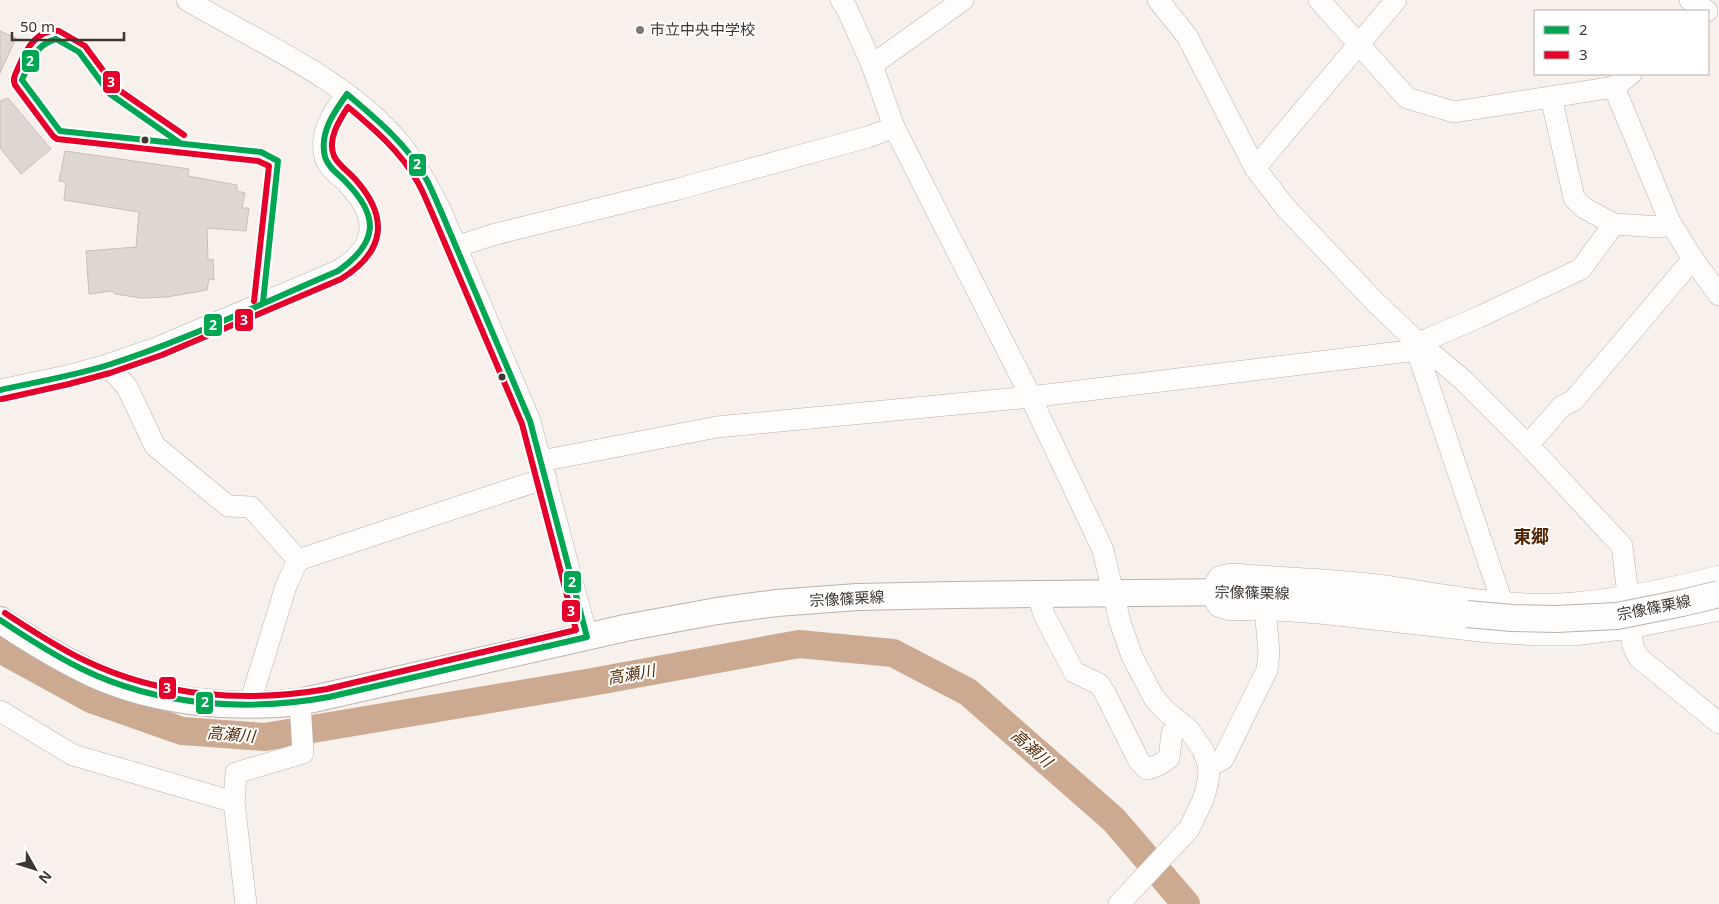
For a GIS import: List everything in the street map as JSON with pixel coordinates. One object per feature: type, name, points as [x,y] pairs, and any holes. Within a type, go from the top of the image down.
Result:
[{"type":"main road","name":"宗像篠栗線","points":[[0,620],[94,675],[128,687],[163,696],[205,703],[300,709],[625,628],[718,611],[777,604],[857,598],[1038,594],[1297,594],[1467,614],[1539,618],[1617,616],[1719,594]]},
{"type":"street","points":[[187,0],[283,54],[348,94],[377,119],[402,146],[419,169],[440,209],[527,413],[587,637]]},
{"type":"street","points":[[841,0],[847,9],[872,65],[894,127],[1030,397],[1103,550],[1120,622],[1132,656],[1154,698],[1189,730],[1203,750],[1209,767],[1208,782],[1203,800],[1189,829],[1119,904]]},
{"type":"street","points":[[872,65],[963,0]]},
{"type":"street","points":[[1158,0],[1187,36],[1255,168],[1285,207],[1416,343],[1463,380],[1528,445],[1622,546],[1630,628],[1638,657],[1719,722]]},
{"type":"street","points":[[1319,0],[1407,98],[1454,112],[1614,87],[1630,75]]},
{"type":"street","points":[[1255,168],[1396,0]]},
{"type":"street","points":[[1614,87],[1670,222],[1693,259],[1719,295]]},
{"type":"street","points":[[0,390],[67,376],[107,365],[159,347],[338,270],[352,262],[359,255],[369,237],[371,225],[369,213],[356,192],[328,165],[324,147],[324,132],[327,124],[348,94]]},
{"type":"street","points":[[1551,97],[1574,198],[1584,208],[1614,224],[1660,227],[1670,222]]},
{"type":"street","points":[[456,247],[492,235],[678,189],[859,139],[894,127]]},
{"type":"street","points":[[248,706],[286,586],[298,560],[543,469],[717,428],[1030,397],[1416,343],[1582,269],[1614,224]]},
{"type":"street","points":[[1528,445],[1562,406],[1573,401],[1693,259]]},
{"type":"street","points":[[1416,343],[1502,602]]},
{"type":"street","points":[[107,365],[127,387],[155,446],[228,506],[251,507],[298,560]]},
{"type":"street","points":[[1719,576],[1669,589],[1600,600],[1557,604],[1502,602],[1375,585],[1231,574],[1219,577],[1210,593],[1218,606],[1230,610],[1265,609],[1320,613],[1489,632],[1537,635],[1574,635],[1630,628],[1719,610]]},
{"type":"street","points":[[1038,594],[1044,616],[1070,666],[1074,672],[1099,684],[1139,761],[1147,769],[1159,765],[1169,758],[1172,733],[1180,722]]},
{"type":"street","points":[[1209,767],[1223,759],[1267,670],[1269,652],[1265,609]]},
{"type":"street","points":[[246,904],[234,802],[236,773],[303,753],[300,709]]},
{"type":"street","points":[[0,711],[73,755],[234,802]]},
{"type":"building","points":[[0,31],[16,38],[0,73]]},
{"type":"building","points":[[8,98],[51,149],[21,174],[0,148],[0,101]]},
{"type":"building","points":[[65,151],[189,169],[188,176],[237,185],[237,191],[245,193],[242,208],[249,208],[246,231],[207,228],[208,260],[213,259],[214,280],[209,279],[207,290],[167,297],[141,298],[115,294],[112,291],[89,294],[86,251],[136,247],[139,212],[64,200],[66,182],[59,181]]},
{"type":"waterway","name":"高瀬川","points":[[0,649],[91,699],[182,731],[265,737],[592,682],[799,644],[893,653],[968,692],[1114,820],[1186,904]]},
{"type":"transit line","name":"3","points":[[184,135],[116,88],[85,46],[59,31],[44,33],[33,41],[25,53],[15,76],[15,85],[57,139],[258,161],[269,166],[254,301]]},
{"type":"transit line","name":"2","points":[[180,143],[110,94],[79,52],[56,39],[43,45],[34,55],[22,80],[60,131],[261,152],[278,161],[263,302]]},
{"type":"transit line","name":"2","points":[[0,390],[108,365],[167,344],[338,271],[352,260],[361,250],[367,239],[370,228],[369,217],[356,193],[328,164],[324,148],[324,140],[329,123],[347,94],[379,122],[409,153],[418,165],[433,193],[530,421],[587,637],[329,697],[298,702],[235,704],[172,698],[141,691],[111,681],[61,658],[0,620]]},
{"type":"transit line","name":"3","points":[[2,399],[110,373],[162,355],[341,279],[356,268],[367,257],[378,233],[377,220],[366,193],[338,162],[332,150],[335,130],[348,107],[395,150],[410,170],[425,197],[522,424],[576,630],[327,689],[266,696],[235,696],[174,689],[144,683],[115,673],[65,650],[5,613]]},
{"type":"place","name":"市立中央中学校","points":[[640,30]]},
{"type":"district","name":"東郷","points":[[1531,537]]}]
